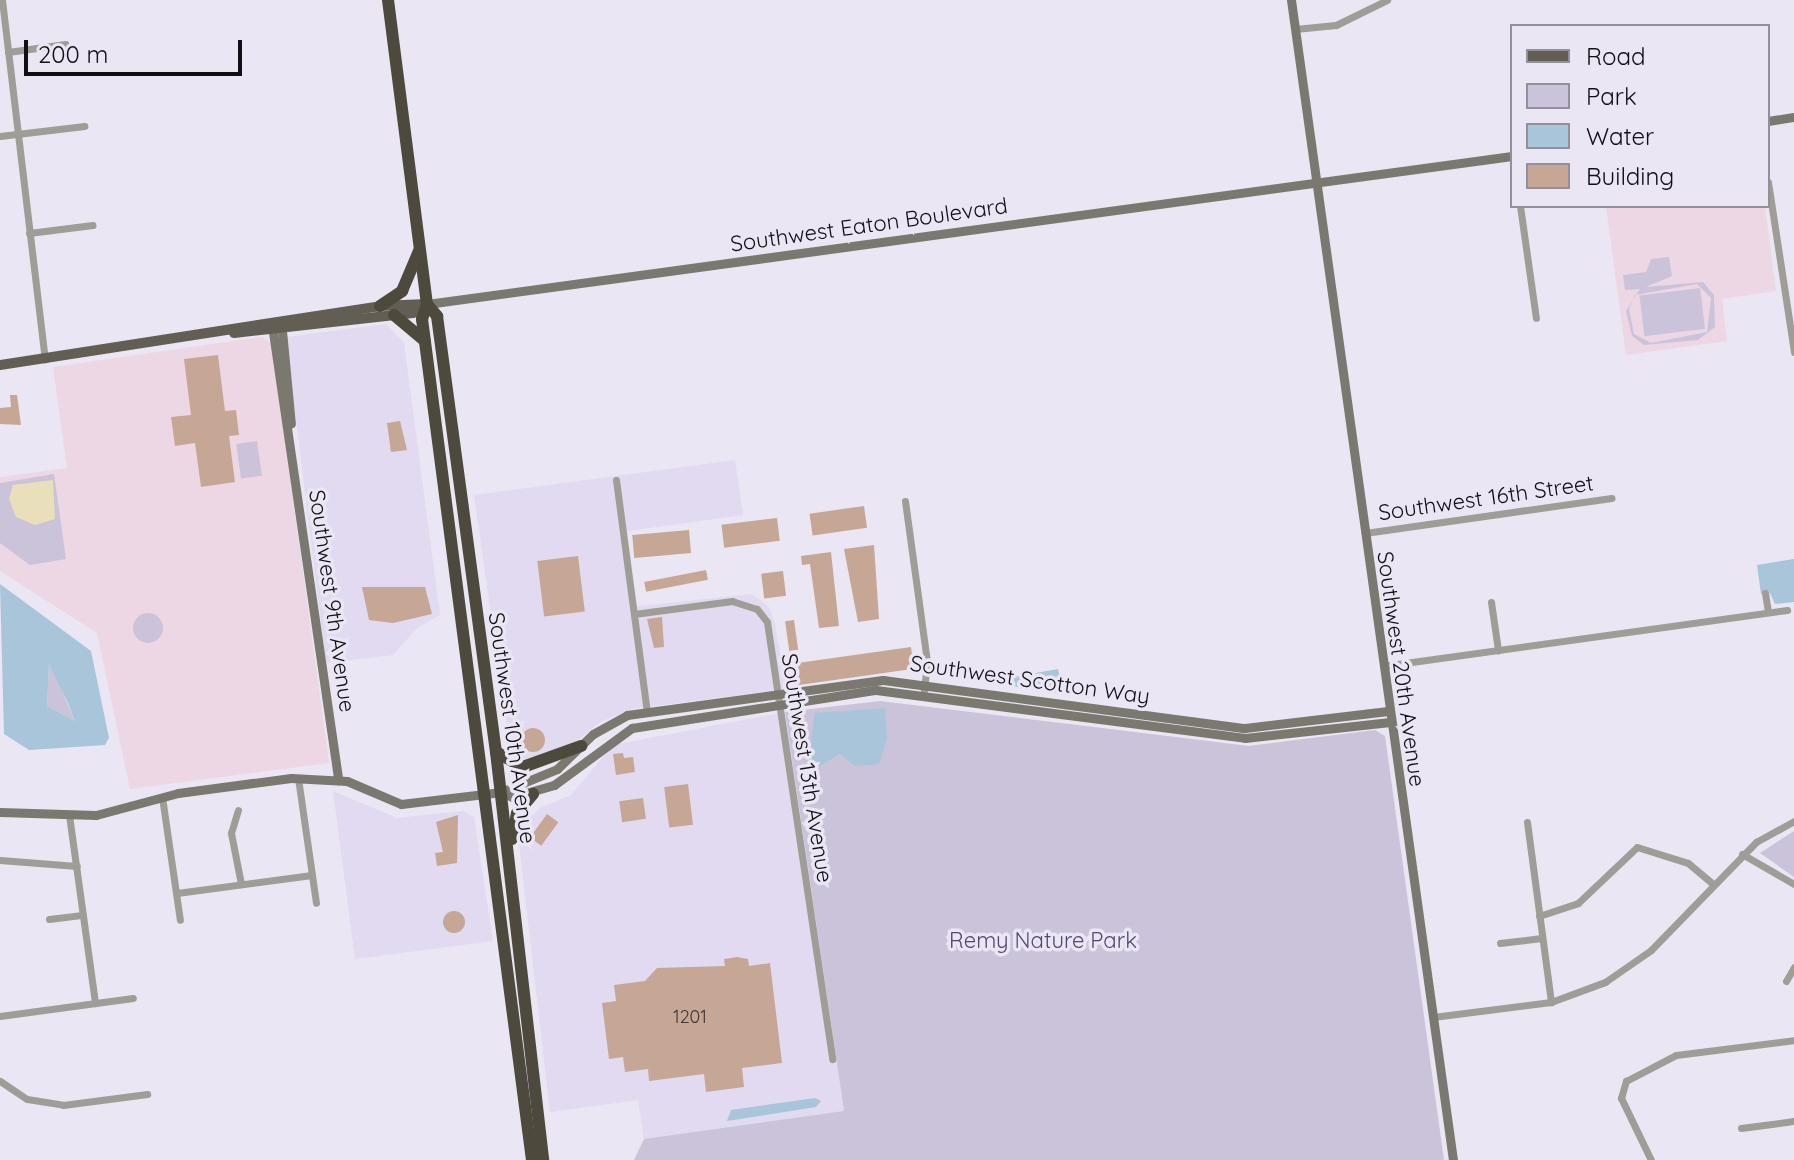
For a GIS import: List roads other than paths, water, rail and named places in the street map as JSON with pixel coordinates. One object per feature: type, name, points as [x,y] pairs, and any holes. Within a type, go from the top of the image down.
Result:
[{"type":"highway","name":"Southwest 10th Avenue","points":[[388,0],[427,304],[425,341],[532,1160]]},
{"type":"highway","points":[[380,306],[402,291],[420,248]]},
{"type":"highway","name":"Southwest 10th Avenue","points":[[427,304],[437,316],[496,752],[543,1160]]},
{"type":"highway","points":[[394,315],[425,341]]},
{"type":"highway","points":[[496,752],[523,767],[581,746]]},
{"type":"highway","points":[[508,854],[515,818],[533,794]]},
{"type":"main road","name":"Southwest Eaton Boulevard","points":[[0,365],[234,333],[380,306],[427,304]]},
{"type":"main road","name":"Southwest Eaton Boulevard","points":[[234,333],[278,332],[394,315],[427,304]]},
{"type":"main road","points":[[278,332],[309,317]]},
{"type":"street","points":[[2,0],[45,359]]},
{"type":"street","name":"Southwest 20th Avenue","points":[[1291,0],[1453,1160]]},
{"type":"street","points":[[1295,29],[1336,25],[1387,0]]},
{"type":"street","points":[[8,52],[65,44]]},
{"type":"street","points":[[1770,121],[1794,117]]},
{"type":"street","points":[[0,136],[84,126]]},
{"type":"street","name":"Southwest Eaton Boulevard","points":[[427,304],[1510,156]]},
{"type":"street","points":[[1770,195],[1794,352]]},
{"type":"street","points":[[1520,208],[1536,318]]},
{"type":"street","points":[[29,233],[93,225]]},
{"type":"street","name":"Southwest 9th Avenue","points":[[278,332],[338,780]]},
{"type":"street","points":[[616,480],[647,712]]},
{"type":"street","name":"Southwest 16th Street","points":[[1365,533],[1612,498]]},
{"type":"street","points":[[905,501],[925,686]]},
{"type":"street","points":[[1765,593],[1768,612]]},
{"type":"street","points":[[1491,602],[1498,650]]},
{"type":"street","name":"Southwest 13th Avenue","points":[[634,614],[746,603],[767,622],[832,1059]]},
{"type":"street","points":[[1383,666],[1787,610]]},
{"type":"street","name":"Southwest Scotton Way","points":[[501,792],[557,769],[612,721],[647,712],[875,680],[1262,738],[1390,722]]},
{"type":"street","name":"Southwest Scotton Way","points":[[0,812],[69,815],[121,811],[162,797],[298,778],[338,780],[394,804],[501,792],[533,794],[569,777],[626,730],[876,690],[925,686]]},
{"type":"street","name":"Southwest Scotton Way","points":[[1194,726],[1254,729],[1388,711]]},
{"type":"street","points":[[298,778],[316,903]]},
{"type":"street","points":[[162,797],[180,920]]},
{"type":"street","points":[[238,810],[231,833],[241,884]]},
{"type":"street","points":[[69,815],[95,1003]]},
{"type":"street","points":[[1433,1017],[1551,1002],[1589,990],[1632,966],[1742,854],[1794,821]]},
{"type":"street","points":[[1527,822],[1551,1002]]},
{"type":"street","points":[[1539,916],[1578,903],[1633,848],[1688,863],[1713,884]]},
{"type":"street","points":[[1742,854],[1794,884]]},
{"type":"street","points":[[0,860],[77,866]]},
{"type":"street","points":[[177,893],[312,875]]},
{"type":"street","points":[[49,919],[83,915]]},
{"type":"street","points":[[1500,943],[1542,938]]},
{"type":"street","points":[[1786,981],[1794,967]]},
{"type":"street","points":[[0,1016],[133,998]]},
{"type":"street","points":[[1651,1160],[1620,1088],[1676,1055],[1794,1040]]},
{"type":"street","points":[[0,1081],[27,1099],[63,1105],[147,1094]]},
{"type":"street","points":[[1741,1128],[1794,1121]]},
{"type":"water","points":[[1794,559],[1794,602],[1775,604],[1770,593],[1761,594],[1757,565]]},
{"type":"water","points":[[0,584],[91,651],[109,738],[105,745],[29,750],[4,734]],"holes":[[[49,664],[75,721],[47,706]]]},
{"type":"water","points":[[1058,669],[1063,688],[1057,693],[984,682]]},
{"type":"water","points":[[885,708],[887,739],[879,764],[855,766],[840,754],[806,774],[815,713]]},
{"type":"water","points":[[815,1098],[821,1101],[816,1107],[727,1121],[731,1110]]},
{"type":"park label","name":"Remy Nature Park","points":[[1043,941]]}]
